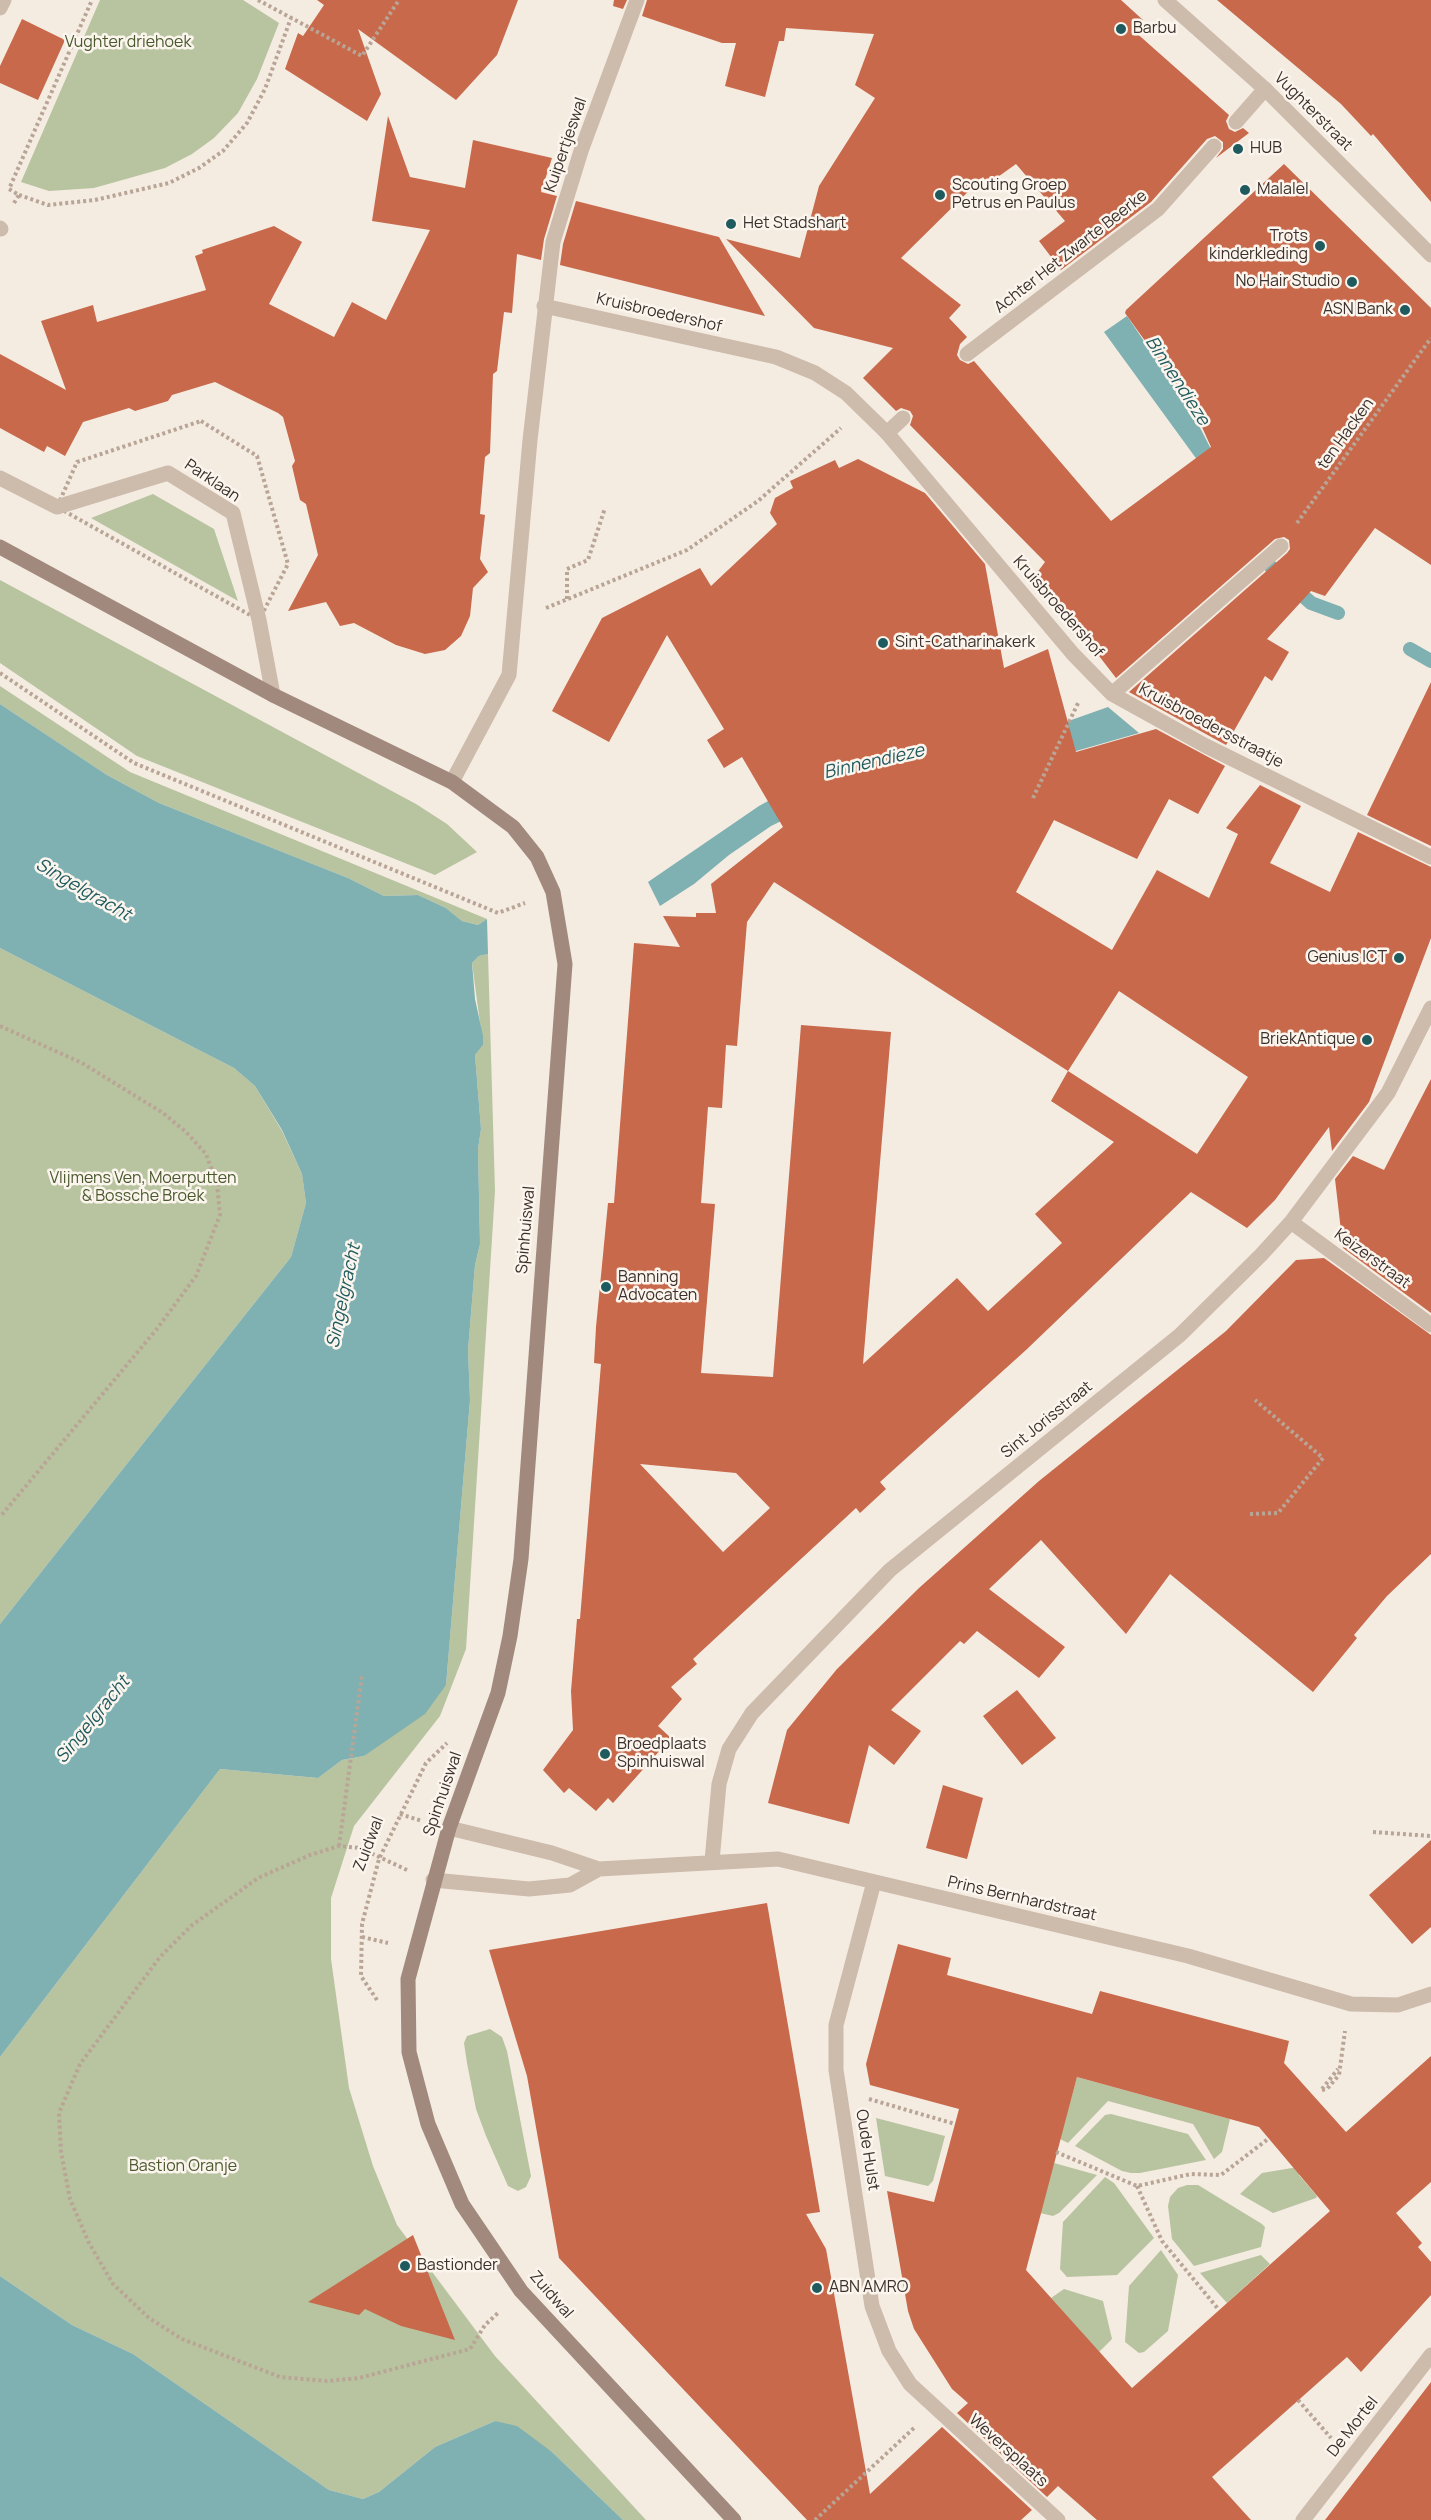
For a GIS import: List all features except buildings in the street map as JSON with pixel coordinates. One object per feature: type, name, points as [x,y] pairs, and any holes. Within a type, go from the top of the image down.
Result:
[{"type":"main road","points":[[0,547],[273,694],[452,782]]},
{"type":"main road","name":"Spinhuiswal","points":[[433,1880],[449,1828],[498,1693],[510,1636],[521,1559],[565,964],[554,892],[537,857],[513,827],[452,782]]},
{"type":"main road","name":"Zuidwal","points":[[433,1880],[408,1979],[409,2052],[428,2124],[462,2204],[521,2291],[734,2520]]},
{"type":"street","points":[[0,8],[4,0]]},
{"type":"street","name":"Kuipertjeswal","points":[[544,306],[553,242],[581,151],[637,0]]},
{"type":"street","name":"Vughterstraat","points":[[1165,0],[1265,89],[1431,255]]},
{"type":"street","points":[[1236,122],[1265,89]]},
{"type":"street","name":"Achter Het Zwarte Beerke","points":[[967,354],[1158,209],[1214,146]]},
{"type":"street","points":[[452,782],[509,675],[544,306]]},
{"type":"street","name":"Kruisbroedershof","points":[[544,306],[776,357],[815,373],[846,393],[887,433],[1073,654],[1112,694]]},
{"type":"street","points":[[887,433],[903,417]]},
{"type":"street","name":"Parklaan","points":[[0,478],[57,507],[168,473],[233,513],[260,620],[273,694]]},
{"type":"street","name":"Kruisbroedersstraatje","points":[[1281,546],[1112,694],[1206,746],[1431,857]]},
{"type":"street","name":"Sint Jorisstraat","points":[[712,1861],[719,1784],[729,1749],[752,1713],[890,1570],[1180,1335],[1291,1222],[1388,1093],[1431,1008]]},
{"type":"street","name":"Keizerstraat","points":[[1291,1222],[1431,1325]]},
{"type":"street","name":"Prins Bernhardstraat","points":[[449,1828],[552,1853],[599,1869],[778,1859],[1188,1956],[1351,2004],[1398,2004],[1431,1995]]},
{"type":"street","name":"Prins Bernhardstraat","points":[[433,1880],[529,1889],[570,1885],[599,1869]]},
{"type":"street","name":"Oude Hulst","points":[[874,1882],[836,2025],[840,2090],[872,2306],[889,2351],[910,2384],[934,2409]]},
{"type":"street","name":"De Mortel","points":[[1304,2520],[1431,2355]]},
{"type":"street","name":"Weversplaats","points":[[934,2409],[1058,2520]]},
{"type":"path","points":[[92,0],[9,189],[48,205],[95,200],[169,183],[199,168],[223,151],[247,123],[265,89],[291,18]]},
{"type":"path","points":[[259,0],[362,56],[399,0]]},
{"type":"path","points":[[0,229],[19,195]]},
{"type":"path","name":"ten Hacken","points":[[1281,546],[1431,338]]},
{"type":"path","points":[[514,621],[687,550],[758,501],[841,428],[887,433]]},
{"type":"path","points":[[567,599],[567,569],[588,560],[604,508]]},
{"type":"path","points":[[0,673],[134,763],[498,913]]},
{"type":"path","points":[[1033,798],[1051,765],[1081,696]]},
{"type":"path","points":[[0,1026],[82,1063],[163,1113],[186,1132],[206,1154],[217,1184],[220,1215],[196,1276],[156,1330],[0,1517]]},
{"type":"path","points":[[1250,1514],[1278,1513],[1323,1458],[1255,1400]]},
{"type":"path","points":[[339,1846],[362,1675]]},
{"type":"path","name":"Spinhuiswal","points":[[400,1814],[426,1763],[443,1745],[488,1720]]},
{"type":"path","name":"Zuidwal","points":[[379,2004],[361,1976],[362,1924],[379,1859],[400,1814]]},
{"type":"path","points":[[1373,1832],[1431,1836]]},
{"type":"path","points":[[379,1859],[360,1848],[339,1846],[310,1855],[258,1878],[191,1926],[160,1957],[80,2064],[59,2113],[61,2152],[70,2199],[89,2243],[113,2284],[149,2318],[182,2339],[280,2377],[327,2381],[359,2378],[470,2349],[485,2325],[521,2291]]},
{"type":"path","points":[[1338,2068],[1339,2075],[1327,2089],[1322,2090],[1333,2075],[1338,2068]]},
{"type":"path","points":[[840,2090],[955,2124]]},
{"type":"path","points":[[1056,2152],[1137,2186],[1191,2174],[1221,2175],[1268,2139]]},
{"type":"path","points":[[1137,2186],[1162,2241],[1219,2310]]},
{"type":"path","points":[[1298,2400],[1351,2459]]},
{"type":"path","points":[[815,2520],[934,2409]]},
{"type":"green space","name":"Vughter driehoek","points":[[100,0],[243,0],[279,23],[257,79],[238,113],[214,138],[192,154],[165,168],[94,188],[49,191],[21,182]]},
{"type":"green space","points":[[153,494],[214,529],[238,601],[91,518]]},
{"type":"green space","points":[[0,580],[416,804],[447,824],[477,852],[435,875],[137,756],[0,663]]},
{"type":"green space","points":[[0,686],[130,772],[487,919],[478,925],[462,921],[446,908],[418,895],[384,896],[348,878],[159,803],[107,775],[0,704]]},
{"type":"green space","name":"Vlijmens Ven, Moerputten & Bossche Broek","points":[[0,948],[234,1068],[255,1086],[282,1131],[302,1174],[306,1203],[291,1257],[0,1624]]},
{"type":"green space","name":"Bastion Oranje","points":[[488,954],[495,1191],[466,1649],[440,1716],[354,1826],[331,1898],[331,1959],[349,2088],[373,2166],[397,2225],[495,2356],[646,2520],[623,2520],[552,2452],[495,2421],[435,2447],[379,2492],[363,2499],[329,2490],[133,2354],[72,2325],[0,2276],[0,2057],[220,1769],[318,1778],[342,1760],[364,1756],[446,1685],[470,1400],[468,1350],[475,1265],[480,1244],[478,1149],[481,1129],[475,1055],[483,1045],[472,963],[479,956]]},
{"type":"green space","points":[[490,2029],[502,2037],[507,2051],[531,2176],[526,2187],[518,2191],[508,2186],[486,2136],[476,2109],[467,2063],[464,2043],[467,2036]]},
{"type":"green space","points":[[1077,2077],[1230,2119],[1222,2152],[1214,2159],[1193,2124],[1108,2101],[1068,2143],[1060,2139]]},
{"type":"green space","points":[[1111,2114],[1188,2134],[1206,2160],[1131,2173],[1122,2171],[1075,2146],[1105,2115]]},
{"type":"green space","points":[[876,2118],[945,2136],[933,2181],[928,2186],[885,2176]]},
{"type":"green space","points":[[1054,2163],[1097,2175],[1059,2213],[1053,2216],[1040,2213]]},
{"type":"green space","points":[[1298,2167],[1302,2172],[1299,2175],[1317,2196],[1316,2198],[1273,2213],[1240,2194],[1262,2173]]},
{"type":"green space","points":[[1105,2177],[1114,2183],[1154,2238],[1117,2275],[1067,2277],[1060,2269],[1063,2222]]},
{"type":"green space","points":[[1198,2185],[1262,2224],[1265,2227],[1261,2247],[1194,2266],[1172,2239],[1168,2206],[1170,2197],[1178,2188]]},
{"type":"green space","points":[[1161,2250],[1178,2275],[1168,2331],[1144,2352],[1139,2353],[1125,2342],[1129,2286]]},
{"type":"green space","points":[[1261,2255],[1270,2264],[1227,2303],[1200,2273]]},
{"type":"green space","points":[[1064,2289],[1103,2301],[1112,2339],[1099,2352],[1051,2298]]},
{"type":"water","points":[[1127,316],[1193,414],[1212,451],[1198,461],[1104,332]]},
{"type":"water","name":"Singelgracht","points":[[0,704],[107,775],[159,803],[348,878],[384,896],[418,895],[446,908],[462,921],[478,925],[487,919],[488,954],[479,956],[472,963],[475,999],[483,1036],[483,1045],[475,1055],[481,1129],[478,1149],[480,1244],[475,1265],[468,1350],[470,1400],[446,1685],[425,1714],[364,1756],[342,1760],[318,1778],[220,1769],[0,2057],[0,1624],[291,1257],[306,1203],[302,1174],[282,1130],[255,1086],[234,1068],[0,948]]},
{"type":"water","points":[[1108,707],[1139,733],[1069,753],[835,795],[771,826],[729,855],[694,884],[660,906],[648,882],[759,806],[821,772],[1060,724]]},
{"type":"water","points":[[0,2276],[72,2325],[133,2354],[329,2490],[363,2499],[379,2492],[435,2447],[495,2421],[517,2426],[552,2452],[623,2520],[0,2520]]},
{"type":"waterway","name":"Binnendieze","points":[[1271,567],[1311,603],[1338,613]]},
{"type":"waterway","name":"Binnendieze","points":[[1410,649],[1431,661]]},
{"type":"place","name":"Barbu","points":[[1121,29]]},
{"type":"place","name":"HUB","points":[[1238,149]]},
{"type":"place","name":"Malalel","points":[[1245,190]]},
{"type":"place","name":"Scouting Groep Petrus en Paulus","points":[[940,195]]},
{"type":"place","name":"Het Stadshart","points":[[731,224]]},
{"type":"place","name":"Trots kinderkleding","points":[[1320,246]]},
{"type":"place","name":"No Hair Studio","points":[[1352,282]]},
{"type":"place","name":"ASN Bank","points":[[1405,310]]},
{"type":"place","name":"Sint-Catharinakerk","points":[[883,643]]},
{"type":"place","name":"Genius ICT","points":[[1399,958]]},
{"type":"place","name":"BriekAntique","points":[[1367,1040]]},
{"type":"place","name":"Banning Advocaten","points":[[606,1287]]},
{"type":"place","name":"Broedplaats Spinhuiswal","points":[[605,1754]]},
{"type":"place","name":"Bastionder","points":[[405,2266]]},
{"type":"place","name":"ABN AMRO","points":[[817,2288]]}]
